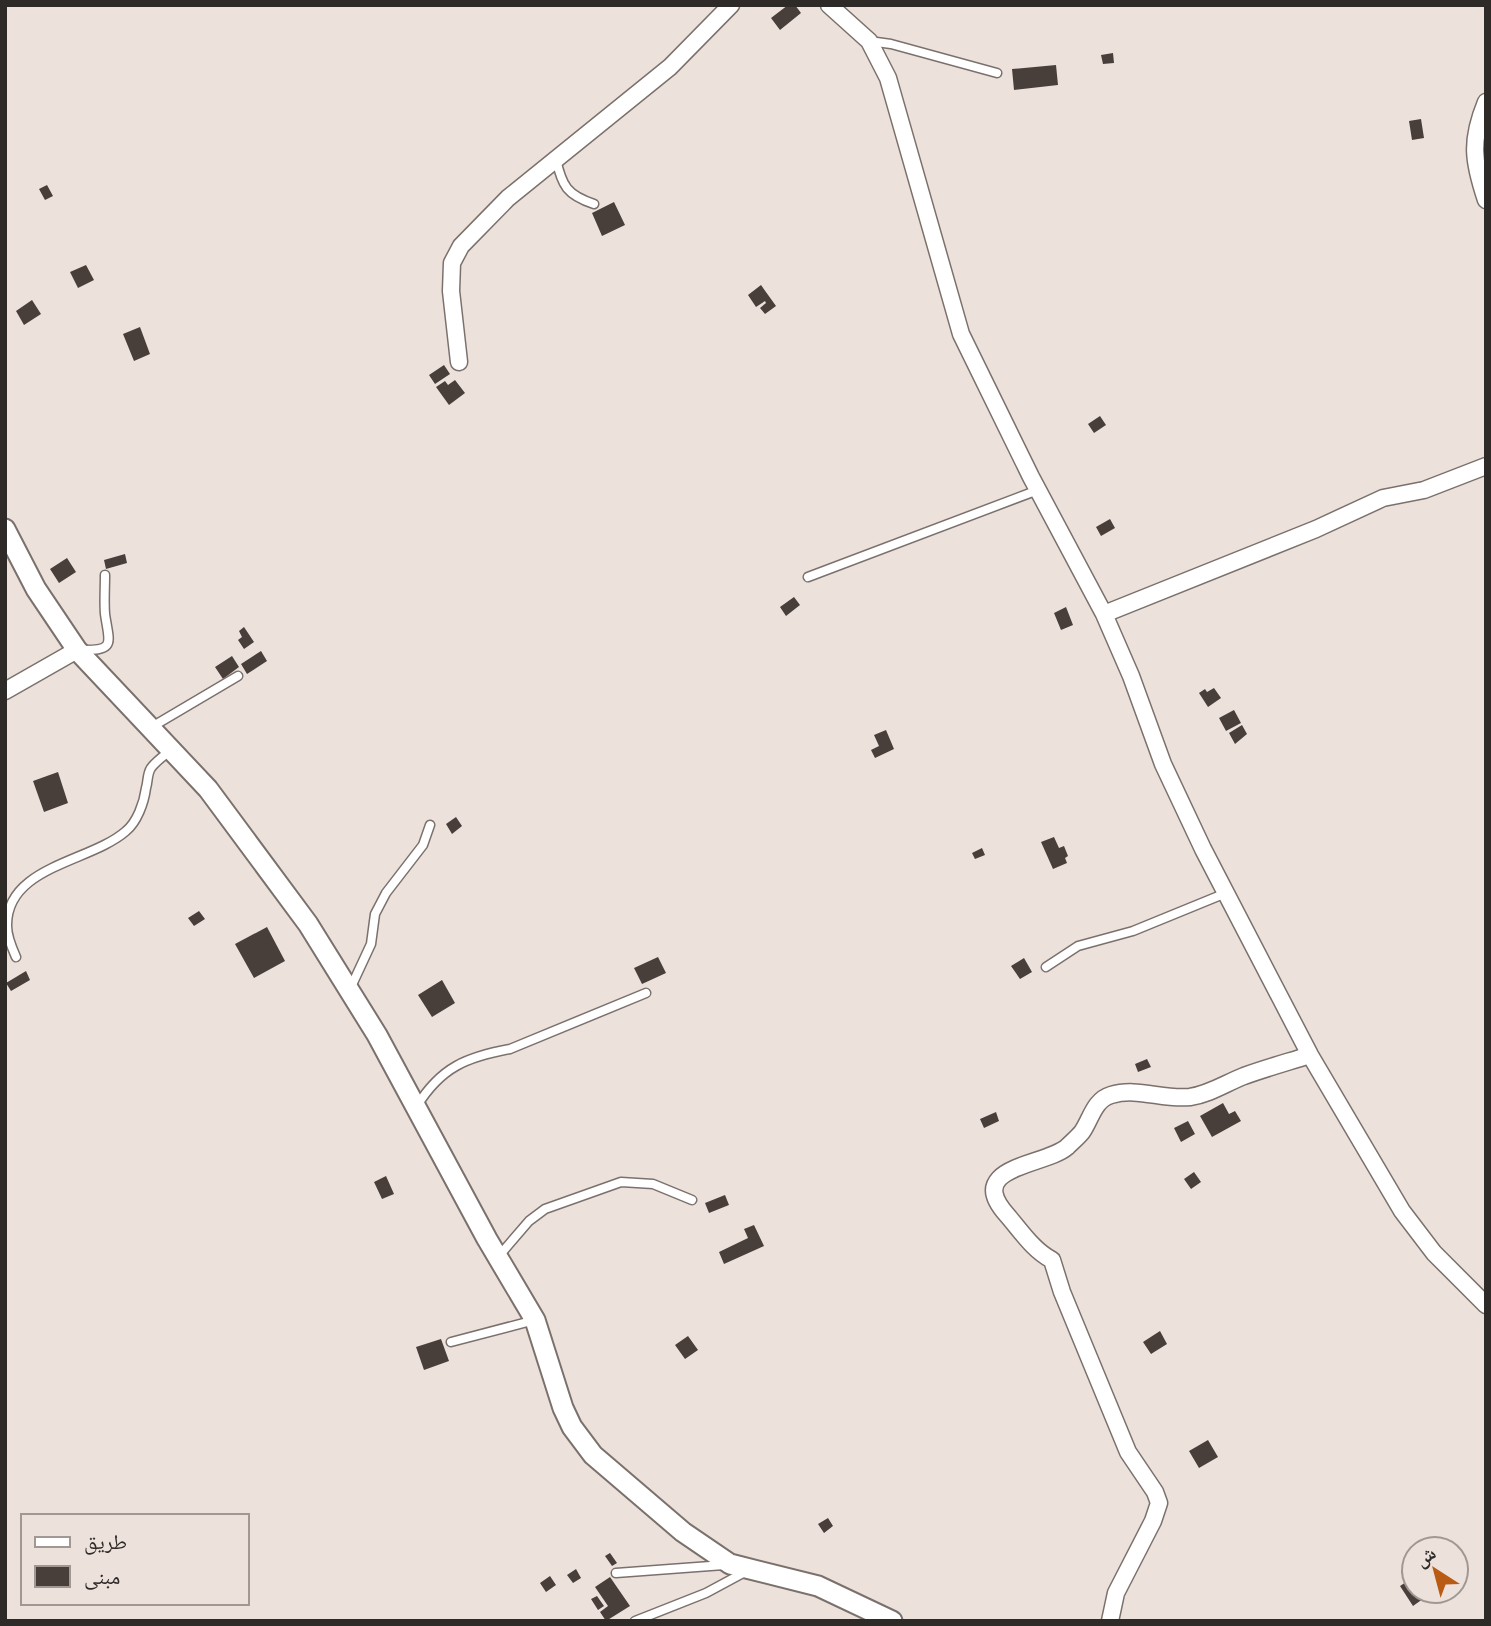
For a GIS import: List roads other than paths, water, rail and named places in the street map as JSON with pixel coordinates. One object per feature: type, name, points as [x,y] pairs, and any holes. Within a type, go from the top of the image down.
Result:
[{"type":"street","points":[[459,362],[451,291],[452,263],[461,246],[508,198],[670,66],[731,5]]},
{"type":"street","points":[[829,5],[869,41],[888,78],[961,334],[1038,490],[1104,614],[1131,676],[1163,764],[1226,892],[1310,1055],[1402,1211],[1434,1253],[1486,1305]]},
{"type":"street","points":[[1486,102],[1476,125],[1473,148],[1476,169],[1486,200]]},
{"type":"street","points":[[1104,614],[1315,529],[1383,498],[1424,490],[1486,466]]},
{"type":"street","points":[[5,529],[36,589],[77,650],[208,789],[308,923],[416,1106],[535,1320],[563,1408],[572,1427],[593,1455],[683,1532],[730,1564],[818,1586],[887,1620]]},
{"type":"street","points":[[5,691],[77,650]]},
{"type":"street","points":[[1110,1621],[1116,1593],[1153,1521],[1159,1503],[1128,1452],[1062,1292],[1052,1260],[1041,1254],[1003,1211],[996,1199],[995,1188],[999,1177],[1010,1169],[1061,1151],[1082,1132],[1103,1098],[1110,1095],[1138,1091],[1170,1097],[1201,1095],[1242,1077],[1310,1055]]},
{"type":"lane","points":[[869,41],[891,44],[997,73]]},
{"type":"lane","points":[[556,159],[568,190],[578,199],[594,204]]},
{"type":"lane","points":[[808,578],[1038,490]]},
{"type":"lane","points":[[77,650],[99,650],[107,644],[111,634],[105,614],[105,575]]},
{"type":"lane","points":[[150,728],[238,676]]},
{"type":"lane","points":[[16,957],[6,926],[14,900],[22,888],[34,878],[125,832],[138,813],[151,768],[171,750]]},
{"type":"lane","points":[[349,990],[371,944],[372,923],[378,907],[423,845],[430,825]]},
{"type":"lane","points":[[1046,967],[1078,946],[1133,931],[1226,892]]},
{"type":"lane","points":[[416,1106],[429,1086],[451,1068],[490,1053],[510,1049],[646,993]]},
{"type":"lane","points":[[498,1257],[529,1221],[545,1209],[621,1182],[653,1184],[692,1200]]},
{"type":"lane","points":[[451,1342],[535,1320]]},
{"type":"lane","points":[[616,1573],[730,1564]]},
{"type":"lane","points":[[635,1621],[647,1619],[706,1593],[750,1569]]}]
